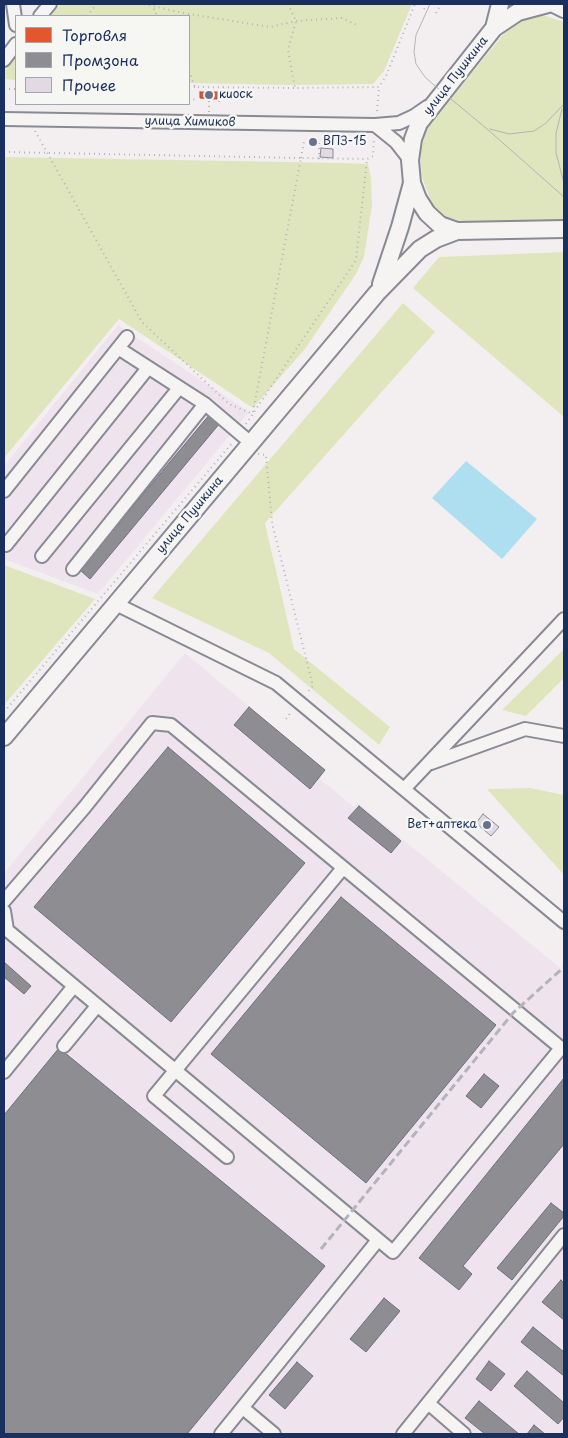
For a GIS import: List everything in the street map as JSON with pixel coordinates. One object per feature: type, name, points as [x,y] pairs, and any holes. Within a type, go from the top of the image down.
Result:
[{"type":"main road","points":[[494,28],[500,4]]},
{"type":"main road","name":"улица Пушкина","points":[[457,232],[440,225],[427,213],[418,199],[412,183],[410,160],[413,139],[419,123],[494,28],[518,12],[548,4]]},
{"type":"main road","points":[[554,4],[564,10]]},
{"type":"main road","name":"улица Пушкина","points":[[377,293],[391,258],[412,183]]},
{"type":"main road","name":"улица Пушкина","points":[[4,737],[116,604],[246,441],[377,293],[420,249],[436,239],[457,232],[564,229]]},
{"type":"street","points":[[13,4],[15,18]]},
{"type":"street","points":[[41,15],[50,4]]},
{"type":"street","points":[[4,60],[15,45]]},
{"type":"street","name":"улица Химиков","points":[[4,119],[375,130],[399,123],[414,116],[435,102]]},
{"type":"street","points":[[375,130],[396,142],[410,160]]},
{"type":"street","points":[[4,491],[127,337]]},
{"type":"street","points":[[118,348],[205,404],[246,441]]},
{"type":"street","points":[[6,546],[148,368]]},
{"type":"street","points":[[42,556],[179,388]]},
{"type":"street","points":[[73,569],[205,404]]},
{"type":"street","points":[[116,604],[276,683],[564,922]]},
{"type":"street","points":[[404,788],[564,619]]},
{"type":"street","points":[[4,901],[84,808],[152,722],[171,726],[562,1050],[393,1252],[7,930],[4,912]]},
{"type":"street","points":[[429,763],[526,729],[564,736]]},
{"type":"street","points":[[227,1157],[154,1096],[342,868]]},
{"type":"street","points":[[4,1072],[74,986]]},
{"type":"street","points":[[64,1046],[97,1006]]},
{"type":"street","points":[[403,1434],[564,1235]]},
{"type":"street","points":[[221,1434],[378,1240]]},
{"type":"street","points":[[428,1403],[464,1434]]},
{"type":"street","points":[[243,1408],[274,1434]]},
{"type":"path","points":[[88,15],[97,4]]},
{"type":"path","points":[[144,4],[183,13],[270,27],[296,21],[342,18],[359,26]]},
{"type":"path","points":[[288,4],[296,21],[288,50],[295,88]]},
{"type":"path","points":[[377,111],[379,87],[386,76],[415,4]]},
{"type":"path","points":[[424,9],[427,4]]},
{"type":"path","points":[[436,12],[441,4]]},
{"type":"path","points":[[190,74],[195,86]]},
{"type":"path","points":[[190,87],[379,87]]},
{"type":"path","points":[[219,102],[223,87]]},
{"type":"path","points":[[190,97],[197,101]]},
{"type":"path","points":[[4,152],[319,159],[367,158],[373,156],[375,130]]},
{"type":"path","points":[[36,131],[142,322],[229,404],[253,414]]},
{"type":"path","points":[[4,712],[246,441],[253,414],[304,142]]},
{"type":"path","points":[[319,142],[319,159]]},
{"type":"path","points":[[253,414],[356,260],[367,158]]},
{"type":"path","points":[[246,441],[256,454],[266,455],[272,523],[313,686],[286,719]]},
{"type":"shaded area","points":[[118,325],[249,412],[98,594],[4,559],[4,466]]},
{"type":"shaded area","points":[[185,653],[325,770],[320,779],[354,807],[358,803],[564,971],[563,1434],[4,1434],[4,873]]},
{"type":"green space","points":[[61,4],[412,4],[384,71],[373,84],[190,83],[190,15],[51,15]]},
{"type":"green space","points":[[538,15],[564,22],[564,220],[464,221],[444,217],[432,204],[422,177],[420,154],[425,134],[430,124],[507,30],[528,17]]},
{"type":"green space","points":[[15,58],[15,80],[4,79],[4,72]]},
{"type":"green space","points":[[4,157],[368,164],[371,178],[372,205],[364,257],[356,274],[305,349],[253,408],[119,319],[4,458]]},
{"type":"green space","points":[[564,252],[564,417],[413,288],[439,257]]},
{"type":"green space","points":[[403,303],[435,332],[265,523],[294,649],[390,727],[379,745],[269,653],[152,598]]},
{"type":"green space","points":[[4,565],[95,599],[4,705]]},
{"type":"green space","points":[[564,649],[564,678],[526,716],[502,710]]},
{"type":"green space","points":[[530,788],[564,795],[564,875],[487,789]]},
{"type":"water","points":[[466,461],[537,519],[502,559],[432,498]]},
{"type":"building: Торговля","name":"киоск","points":[[200,92],[218,92],[217,99],[200,98]]},
{"type":"building: Промзона","points":[[210,414],[220,423],[90,579],[80,570]]},
{"type":"building: Промзона","points":[[249,707],[325,770],[310,789],[234,725]]},
{"type":"building: Промзона","points":[[168,747],[305,863],[171,1022],[34,907]]},
{"type":"building: Промзона","points":[[359,806],[401,841],[391,853],[348,818]]},
{"type":"building: Промзона","points":[[341,897],[496,1025],[366,1183],[211,1054]]},
{"type":"building: Промзона","points":[[4,962],[31,986],[24,994],[4,977]]},
{"type":"building: Промзона","points":[[59,1048],[325,1266],[187,1434],[4,1434],[4,1115]]},
{"type":"building: Промзона","points":[[484,1074],[499,1086],[481,1108],[466,1096]]},
{"type":"building: Промзона","points":[[564,1078],[564,1144],[463,1266],[472,1274],[459,1290],[419,1258]]},
{"type":"building: Промзона","points":[[551,1203],[564,1213],[564,1216],[512,1280],[497,1268]]},
{"type":"building: Промзона","points":[[561,1280],[564,1283],[564,1320],[542,1302]]},
{"type":"building: Промзона","points":[[384,1298],[400,1311],[366,1352],[350,1339]]},
{"type":"building: Промзона","points":[[533,1327],[564,1352],[564,1376],[521,1342]]},
{"type":"building: Промзона","points":[[489,1361],[505,1374],[491,1391],[476,1379]]},
{"type":"building: Промзона","points":[[297,1362],[313,1376],[285,1409],[269,1395]]},
{"type":"building: Промзона","points":[[527,1371],[564,1403],[564,1417],[558,1424],[514,1386]]},
{"type":"building: Промзона","points":[[479,1401],[519,1434],[485,1434],[465,1418]]},
{"type":"building: Промзона","points":[[534,1425],[545,1434],[527,1434]]},
{"type":"building: Прочее","points":[[321,148],[333,149],[333,158],[320,157]]},
{"type":"building: Прочее","name":"Вет+аптека","points":[[483,814],[499,827],[491,836],[476,823]]},
{"type":"tram line","points":[[430,4],[416,35],[414,52],[416,64],[425,77],[564,197]]},
{"type":"tram line","points":[[490,129],[509,134],[534,131],[546,123],[564,104]]},
{"type":"tram line","points":[[562,109],[556,133],[556,153],[564,183]]},
{"type":"railway","points":[[321,1249],[513,1013],[564,967]]},
{"type":"place","name":"киоск","points":[[209,95]]},
{"type":"place","name":"ВПЗ-15","points":[[313,142]]},
{"type":"place","name":"Вет+аптека","points":[[487,825]]}]
